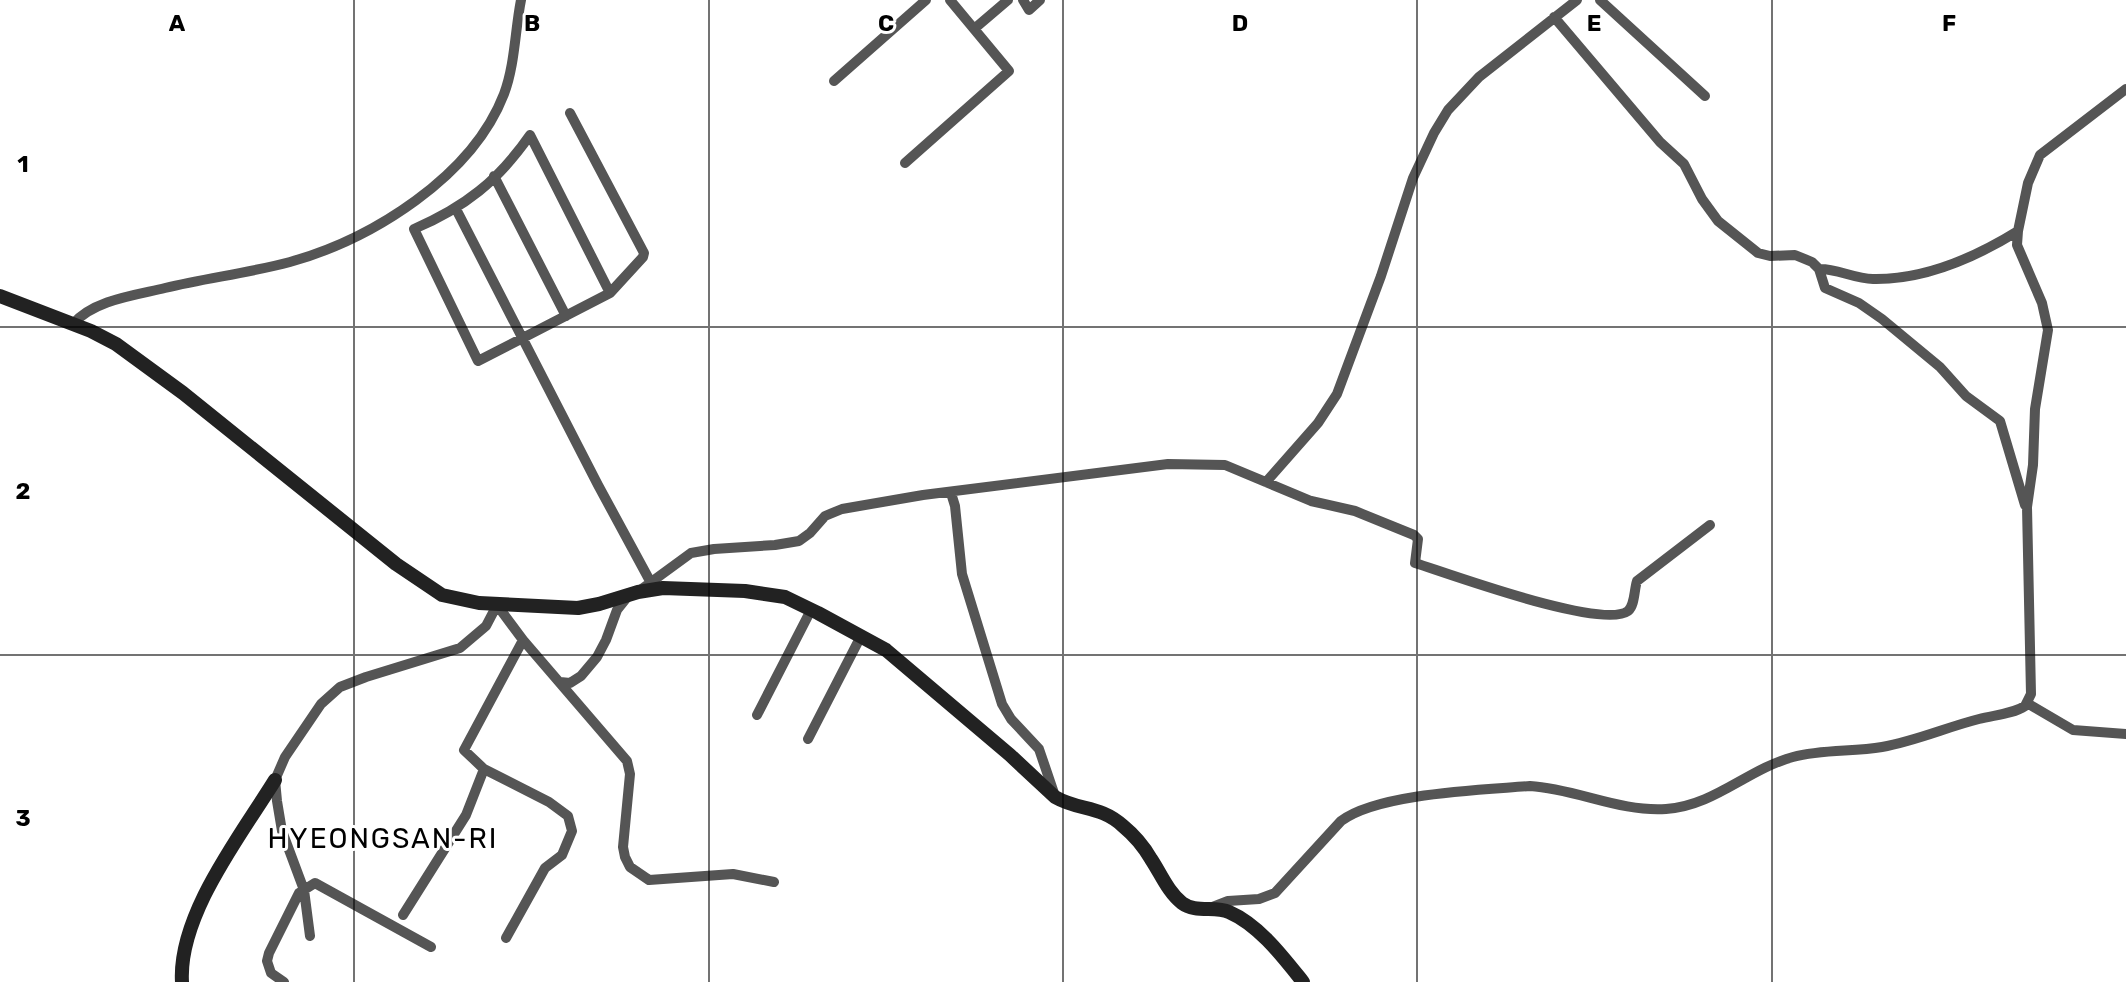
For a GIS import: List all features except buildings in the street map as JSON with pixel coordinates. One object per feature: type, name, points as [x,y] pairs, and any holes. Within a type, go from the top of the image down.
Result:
[{"type":"main road","points":[[0,296],[116,344],[396,564],[429,588],[449,598],[497,605],[587,607],[634,593],[663,588],[757,592],[785,597],[862,635],[912,671],[1055,797],[1080,807],[1096,809],[1123,826],[1146,851],[1180,901],[1191,908],[1230,912],[1255,929],[1303,982]]},
{"type":"main road","points":[[182,982],[186,948],[205,896],[225,858],[275,780]]},
{"type":"street","points":[[73,324],[86,311],[121,299],[306,257],[351,237],[421,199],[450,173],[485,130],[499,106],[509,76],[521,0]]},
{"type":"street","points":[[834,81],[926,0]]},
{"type":"street","points":[[905,163],[1009,71],[950,0]]},
{"type":"street","points":[[974,29],[1008,0]]},
{"type":"street","points":[[1023,0],[1029,10],[1040,0]]},
{"type":"street","points":[[1266,482],[1318,424],[1337,394],[1381,276],[1413,178],[1448,110],[1479,77],[1577,0]]},
{"type":"street","points":[[1600,0],[1705,96]]},
{"type":"street","points":[[1554,17],[1660,142],[1684,164],[1702,199],[1718,221],[1758,253],[1770,256],[1796,255],[1812,262],[1819,270],[1825,288],[1858,303],[1882,320],[1940,367],[1966,396],[2000,421],[2027,507]]},
{"type":"street","points":[[1210,908],[1228,901],[1259,899],[1275,894],[1340,821],[1361,809],[1381,803],[1485,789],[1530,786],[1544,787],[1620,807],[1673,809],[1698,803],[1792,757],[1833,750],[1882,747],[1976,719],[2021,709],[2031,694],[2027,507],[2033,465],[2035,409],[2048,330],[2042,303],[2017,245],[2018,231],[2028,183],[2040,155],[2126,89]]},
{"type":"street","points":[[570,113],[644,253],[610,293],[478,361],[414,229],[456,209],[476,195],[530,135],[610,293]]},
{"type":"street","points":[[494,176],[566,316]]},
{"type":"street","points":[[456,209],[650,582]]},
{"type":"street","points":[[1819,270],[1867,279],[1915,275],[1961,261],[2018,231]]},
{"type":"street","points":[[560,682],[570,683],[581,676],[597,657],[617,610],[634,593],[691,553],[790,543],[806,537],[832,512],[923,495],[1125,467],[1177,463],[1225,464],[1241,469],[1311,501],[1355,511],[1414,535],[1418,539],[1415,563],[1591,615],[1616,615],[1628,611],[1637,581],[1710,525]]},
{"type":"street","points":[[951,493],[955,506],[964,584],[1002,704],[1011,719],[1039,749],[1055,797]]},
{"type":"street","points":[[310,936],[304,890],[282,831],[275,780],[285,757],[321,704],[340,687],[460,648],[486,626],[497,605],[523,640],[627,761],[629,774],[623,848],[630,867],[649,880],[733,874],[774,882]]},
{"type":"street","points":[[757,715],[811,610]]},
{"type":"street","points":[[808,738],[862,635]]},
{"type":"street","points":[[506,938],[545,868],[562,855],[572,831],[568,816],[549,802],[484,769],[464,750],[523,640]]},
{"type":"street","points":[[2027,703],[2073,730],[2126,734]]},
{"type":"street","points":[[403,915],[466,815],[484,769]]},
{"type":"street","points":[[285,982],[271,973],[268,967],[269,953],[282,922],[299,894],[315,883],[431,947]]},
{"type":"district","name":"HYEONGSAN-RI","points":[[383,838]]}]
